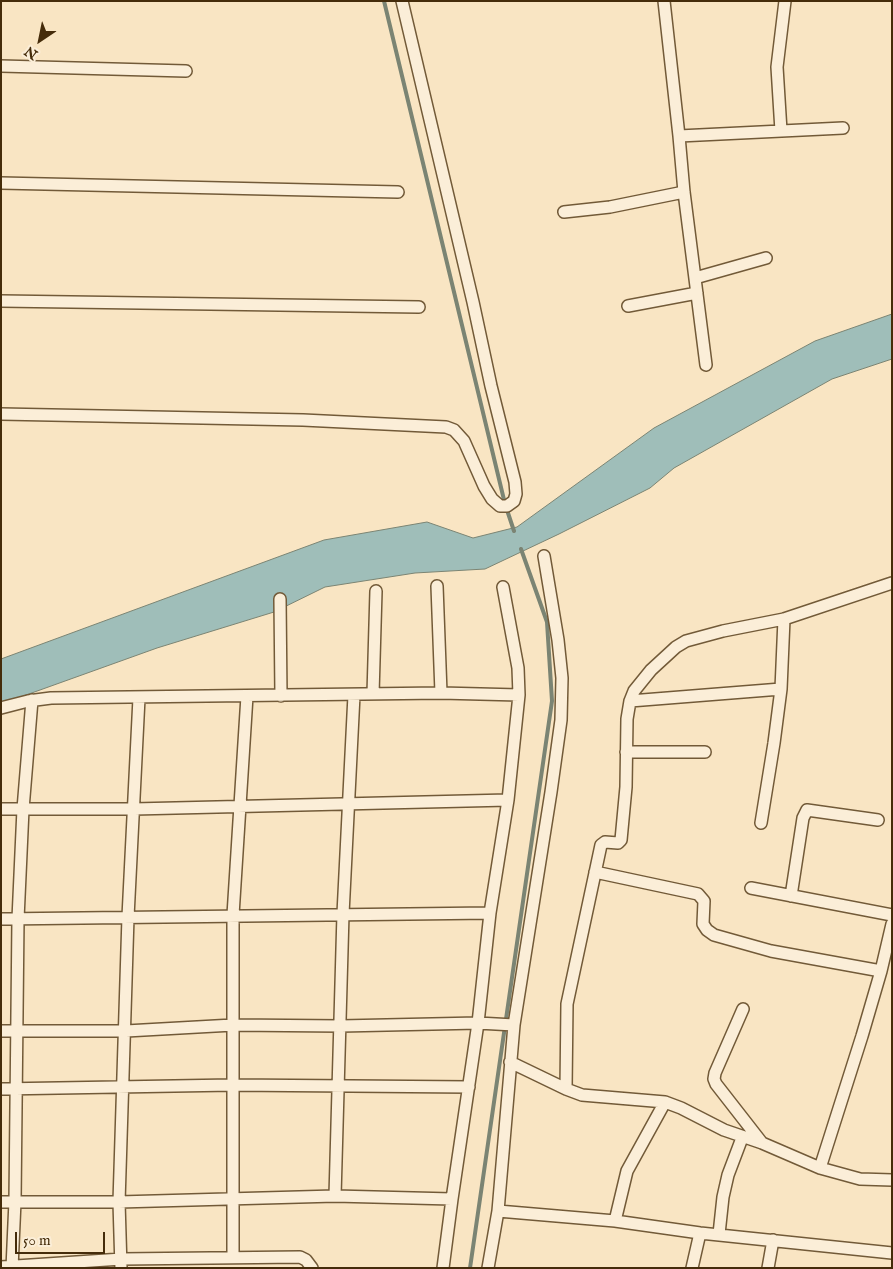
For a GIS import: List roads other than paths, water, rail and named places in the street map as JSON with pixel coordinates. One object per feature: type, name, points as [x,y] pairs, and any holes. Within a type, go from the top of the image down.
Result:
[{"type":"street","points":[[1,414],[303,420],[446,427],[460,435],[492,499],[504,506],[514,501],[516,482],[491,386],[402,1]]},
{"type":"street","points":[[664,1],[680,136],[684,192],[706,365]]},
{"type":"street","points":[[781,131],[777,67],[785,1]]},
{"type":"street","points":[[1,66],[186,71]]},
{"type":"street","points":[[680,136],[843,128]]},
{"type":"street","points":[[1,183],[398,192]]},
{"type":"street","points":[[564,212],[610,207],[684,192]]},
{"type":"street","points":[[695,278],[766,258]]},
{"type":"street","points":[[628,306],[697,293]]},
{"type":"street","points":[[1,301],[419,307]]},
{"type":"street","points":[[488,1268],[498,1211],[510,1062],[511,1025],[551,792],[562,700],[558,640],[544,556]]},
{"type":"street","points":[[566,1089],[567,1004],[603,842],[618,843],[621,840],[627,719],[634,691],[651,670],[676,647],[686,641],[723,631],[784,619],[892,583]]},
{"type":"street","points":[[437,586],[441,693]]},
{"type":"street","points":[[443,1268],[478,1023],[490,912],[508,800],[519,695],[518,668],[513,632],[503,586]]},
{"type":"street","points":[[373,694],[376,591]]},
{"type":"street","points":[[280,599],[281,696]]},
{"type":"street","points":[[761,822],[781,689],[784,619]]},
{"type":"street","points":[[630,701],[781,689]]},
{"type":"street","points":[[1,708],[32,700],[50,698],[441,693],[519,695]]},
{"type":"street","points":[[335,1196],[343,914],[354,694]]},
{"type":"street","points":[[233,1257],[233,915],[247,696]]},
{"type":"street","points":[[121,1263],[119,1202],[126,1031],[128,917],[139,698]]},
{"type":"street","points":[[32,700],[23,809],[18,919],[15,1202],[8,1267],[121,1263],[195,1263],[233,1257],[300,1257],[306,1260],[312,1268]]},
{"type":"street","points":[[626,752],[705,752]]},
{"type":"street","points":[[1,809],[134,809],[508,800]]},
{"type":"street","points":[[790,896],[807,810],[878,820]]},
{"type":"street","points":[[595,872],[698,894],[704,901],[703,924],[707,930],[714,934],[771,950],[881,971]]},
{"type":"street","points":[[751,888],[892,915]]},
{"type":"street","points":[[1,919],[490,912]]},
{"type":"street","points":[[820,1168],[881,971],[892,924]]},
{"type":"street","points":[[743,1009],[715,1072],[714,1079],[762,1143]]},
{"type":"street","points":[[1,1031],[126,1031],[233,1025],[341,1026],[478,1023],[511,1025]]},
{"type":"street","points":[[510,1062],[582,1095],[665,1102],[742,1138],[762,1143],[820,1168],[860,1179],[892,1180]]},
{"type":"street","points":[[1,1089],[232,1085],[469,1087]]},
{"type":"street","points":[[615,1222],[627,1171],[665,1102]]},
{"type":"street","points":[[719,1234],[723,1197],[728,1175],[742,1138]]},
{"type":"street","points":[[1,1202],[119,1202],[335,1196],[452,1199]]},
{"type":"street","points":[[498,1211],[892,1253]]},
{"type":"street","points":[[692,1268],[700,1233]]},
{"type":"street","points":[[768,1268],[773,1240]]},
{"type":"water","points":[[892,314],[892,359],[832,379],[674,468],[650,488],[485,569],[415,573],[325,587],[274,612],[157,648],[1,704],[1,659],[324,540],[427,522],[473,538],[517,527],[654,428],[815,341]]},
{"type":"waterway","points":[[384,1],[505,504],[514,531]]},
{"type":"waterway","points":[[470,1268],[552,701],[547,622],[521,549]]}]
